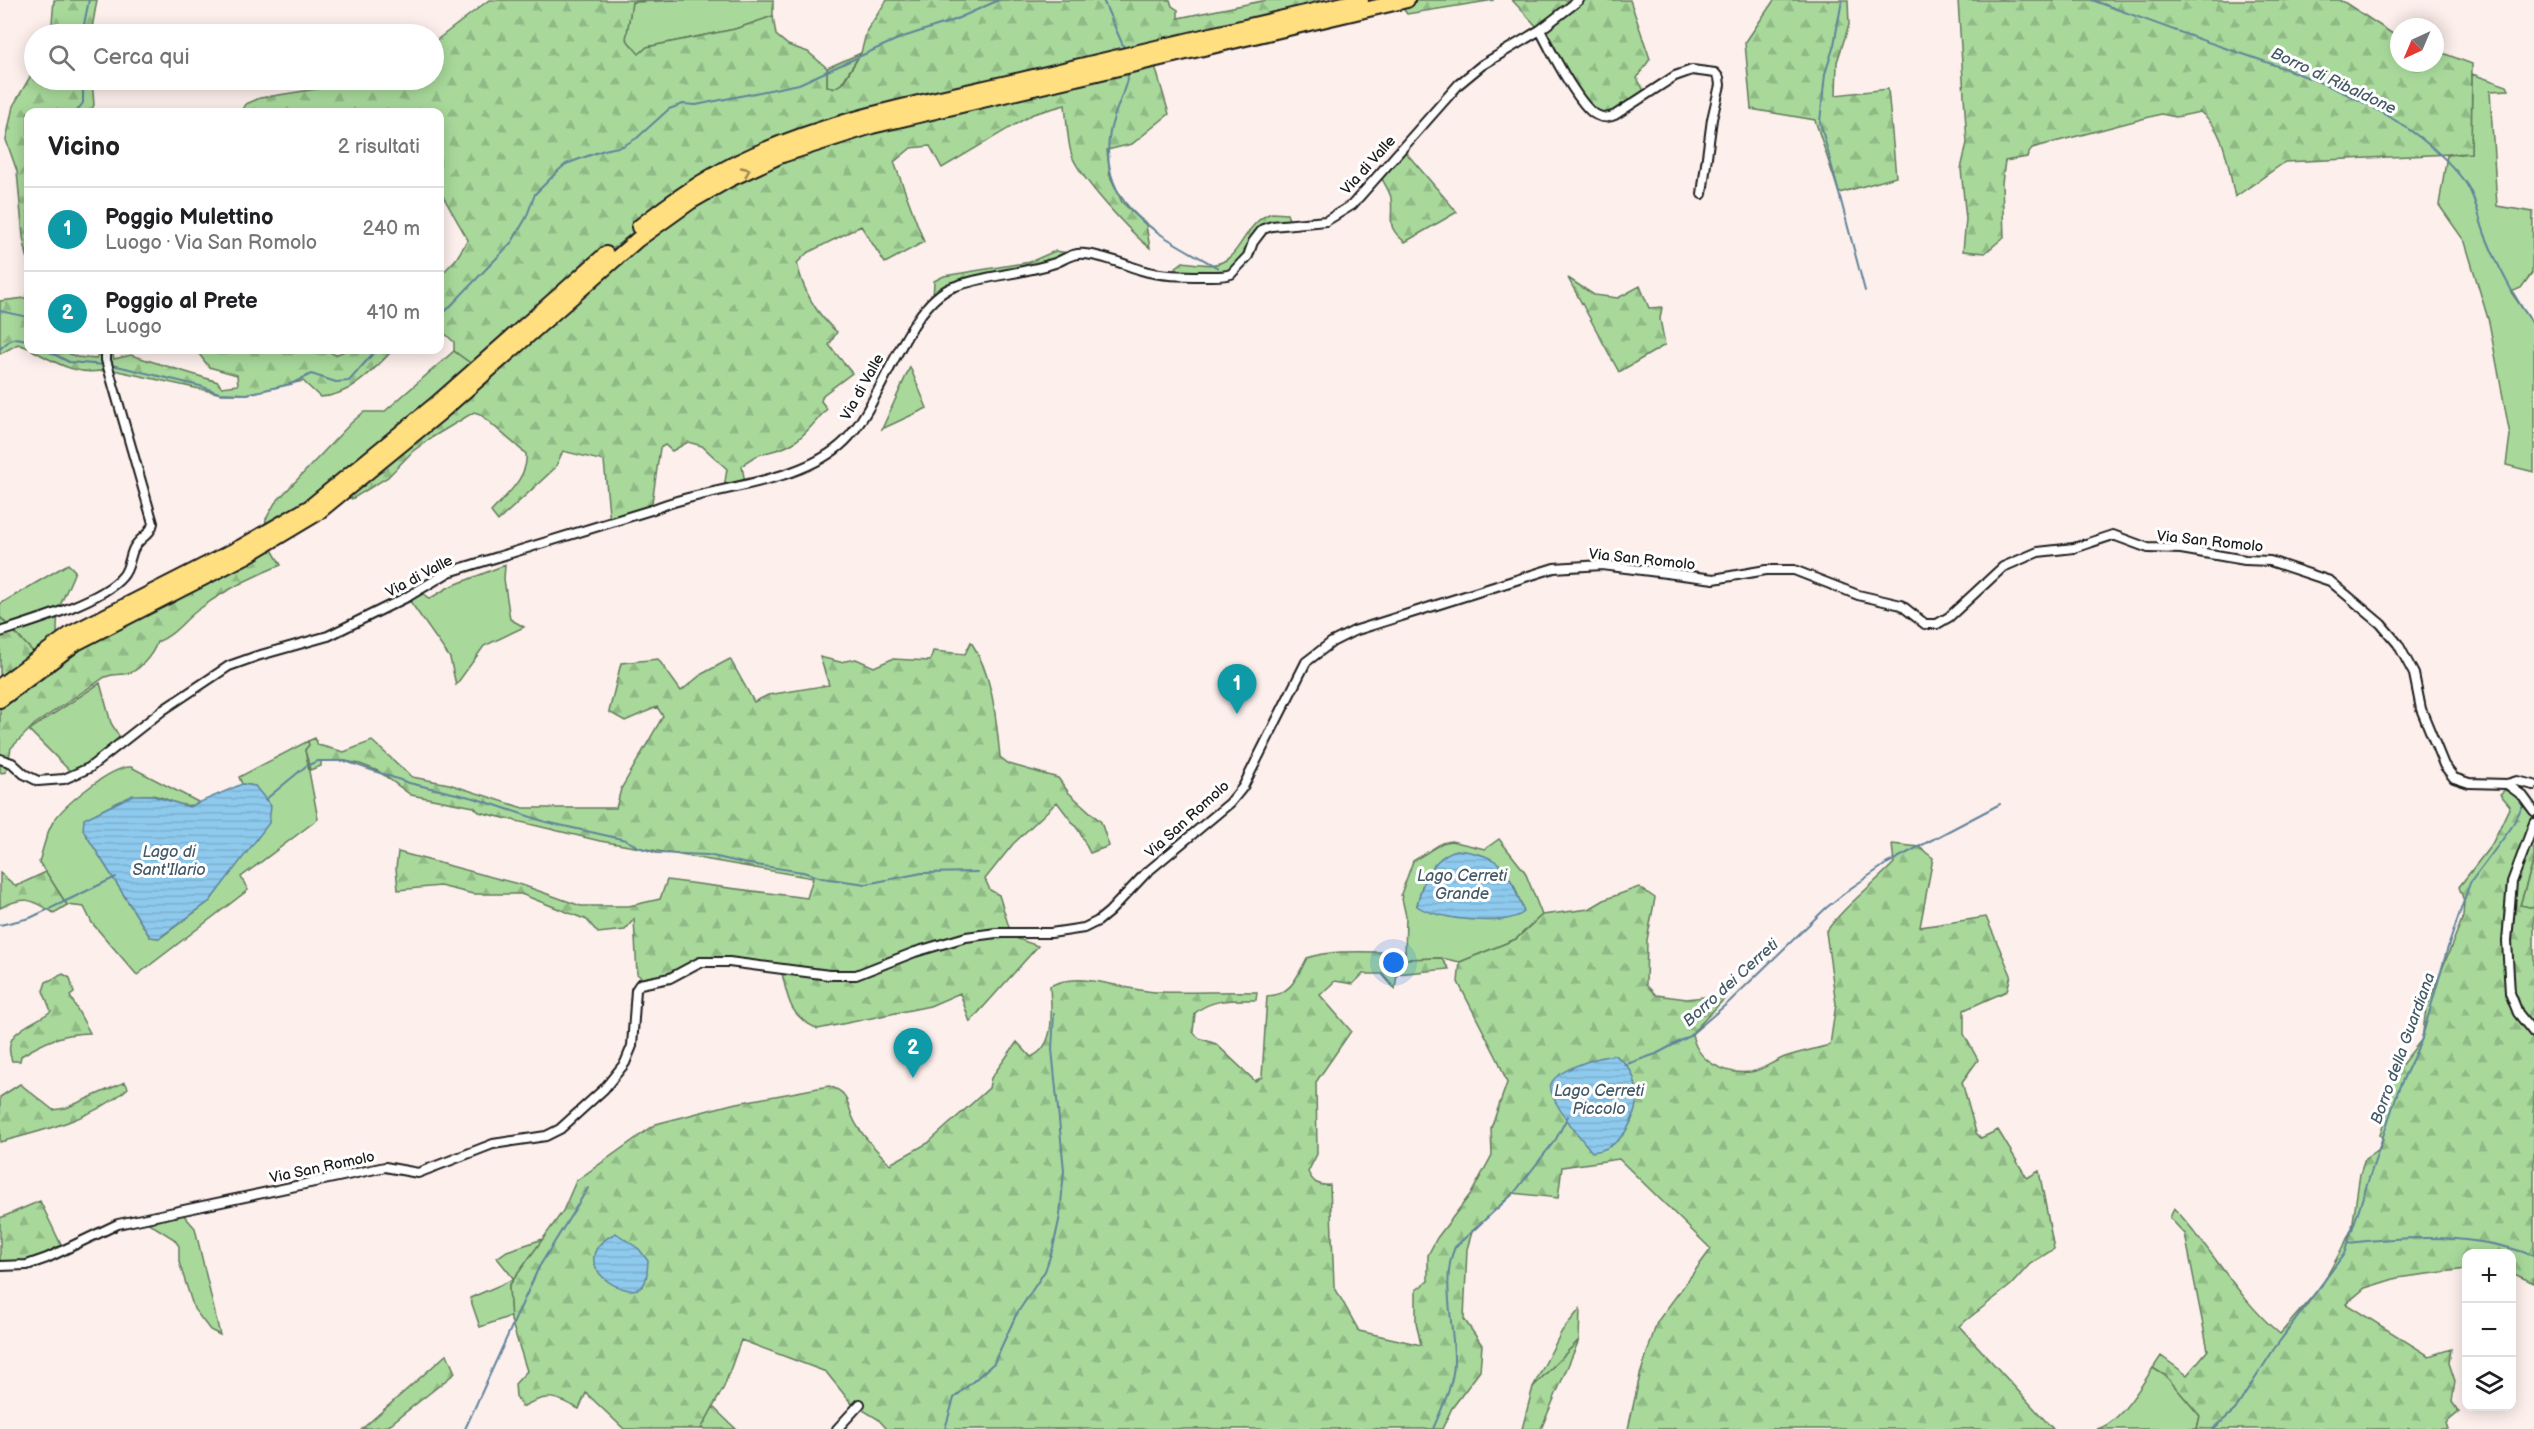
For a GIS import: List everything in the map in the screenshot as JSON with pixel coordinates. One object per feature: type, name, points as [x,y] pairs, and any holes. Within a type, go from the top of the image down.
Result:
[{"type":"highway","points":[[0,686],[72,633],[241,547],[310,507],[436,404],[554,297],[633,231],[680,195],[732,165],[791,140],[895,109],[1361,0]]},
{"type":"highway","points":[[0,700],[76,643],[246,556],[316,514],[432,419],[637,240],[690,202],[730,179],[802,147],[872,126],[1407,0]]},
{"type":"street","name":"Via di Valle","points":[[0,759],[12,763],[24,774],[38,781],[64,779],[89,768],[163,710],[229,666],[328,636],[405,598],[449,572],[677,500],[793,472],[822,459],[845,441],[861,423],[894,357],[933,300],[952,287],[1054,263],[1076,254],[1117,261],[1159,274],[1226,276],[1231,274],[1248,256],[1253,242],[1263,230],[1272,226],[1326,221],[1352,205],[1459,84],[1482,65],[1540,30],[1579,0]]},
{"type":"street","points":[[1540,30],[1585,105],[1600,117],[1615,116],[1683,73],[1692,70],[1715,73],[1720,85],[1712,119],[1702,194]]},
{"type":"street","points":[[0,632],[99,594],[116,584],[124,576],[134,547],[152,530],[153,523],[107,354]]},
{"type":"street","name":"Via San Romolo","points":[[0,1266],[27,1265],[47,1258],[118,1224],[385,1167],[418,1173],[494,1144],[546,1136],[560,1129],[604,1089],[625,1063],[632,1046],[636,990],[640,984],[670,978],[700,962],[729,962],[829,975],[856,975],[915,952],[966,937],[996,933],[1051,933],[1083,928],[1098,921],[1146,873],[1237,795],[1306,662],[1314,655],[1332,642],[1354,631],[1554,568],[1602,565],[1714,579],[1766,570],[1794,570],[1819,577],[1858,595],[1901,605],[1925,624],[1937,624],[1949,617],[2003,567],[2038,552],[2074,548],[2113,535],[2148,548],[2181,549],[2245,561],[2270,561],[2330,581],[2366,610],[2398,644],[2414,674],[2421,710],[2428,728],[2444,765],[2454,778],[2469,783],[2534,784]]},
{"type":"street","points":[[2507,784],[2523,796],[2534,811]]},
{"type":"street","points":[[2534,823],[2512,882],[2507,941],[2510,993],[2518,1013],[2534,1033]]},
{"type":"street","points":[[837,1429],[860,1404]]},
{"type":"green space","points":[[54,0],[97,0],[93,24],[52,24]]},
{"type":"green space","points":[[489,0],[675,0],[632,2],[626,39],[639,54],[647,47],[735,29],[773,16],[776,35],[788,45],[808,52],[827,68],[827,86],[833,89],[843,83],[861,53],[867,30],[887,0],[1170,0],[1172,6],[1178,10],[1178,18],[1267,0],[1361,0],[895,109],[659,211],[554,297],[476,367],[454,351],[454,342],[444,333],[444,272],[456,259],[468,240],[444,198],[444,108],[244,108],[246,104],[260,98],[310,90],[444,90],[444,34]]},
{"type":"green space","points":[[773,0],[773,16],[735,29],[647,47],[639,55],[626,39],[632,2]]},
{"type":"green space","points":[[1407,0],[1494,0],[1407,14],[1398,2]]},
{"type":"green space","points":[[1512,0],[1630,0],[1650,59],[1637,78],[1647,96],[1608,118],[1585,105],[1540,30]]},
{"type":"green space","points":[[1774,0],[1848,0],[1849,25],[1837,62],[1836,95],[1888,89],[1896,177],[1839,193],[1815,120],[1751,109],[1745,43]]},
{"type":"green space","points":[[1958,0],[2341,0],[2390,32],[2390,72],[2444,72],[2444,53],[2472,64],[2471,153],[2285,162],[2235,197],[2225,150],[2209,120],[2200,112],[2176,117],[2161,114],[2032,148],[2027,157],[2005,161],[2002,183],[2004,237],[1985,253],[1963,251],[1966,219],[1961,169],[1967,143]]},
{"type":"green space","points":[[861,53],[838,89],[827,86],[827,68]]},
{"type":"green space","points":[[1153,59],[1169,114],[1132,144],[1107,150],[1110,176],[1122,202],[1146,225],[1150,248],[1107,205],[1077,166],[1069,144],[1065,105],[1033,114],[942,168],[930,146],[911,148],[894,162],[924,242],[885,263],[861,226],[807,253],[797,263],[811,301],[837,332],[829,345],[852,373],[823,395],[821,401],[827,409],[798,439],[787,446],[754,457],[742,466],[745,483],[724,488],[727,469],[702,446],[688,442],[672,451],[665,445],[660,448],[651,510],[610,523],[604,461],[563,451],[555,468],[498,521],[491,512],[520,478],[524,471],[526,454],[480,414],[474,412],[413,451],[388,477],[352,499],[342,495],[637,240],[782,155]]},
{"type":"green space","points":[[2472,74],[2507,86],[2509,90],[2490,91],[2497,206],[2533,212],[2532,273],[2521,288],[2511,292],[2534,325],[2534,472],[2506,465],[2510,435],[2489,322],[2465,242],[2439,205],[2447,155],[2471,153]]},
{"type":"green space","points":[[24,87],[24,90],[93,90],[92,108],[24,108],[24,242],[17,171],[6,140],[13,106]]},
{"type":"green space","points":[[1402,148],[1457,212],[1405,242],[1392,226],[1390,195],[1380,175]]},
{"type":"green space","points":[[1272,213],[1287,214],[1291,225],[1272,226],[1253,242],[1231,274],[1173,275],[1175,268],[1183,262],[1207,265],[1224,261],[1237,249],[1255,224]]},
{"type":"green space","points":[[1055,251],[1076,254],[952,287],[933,300],[934,281],[944,276],[1030,262]]},
{"type":"green space","points":[[1568,278],[1594,295],[1618,298],[1640,286],[1649,308],[1662,307],[1660,319],[1665,345],[1619,372]]},
{"type":"green space","points":[[24,298],[24,346],[18,344],[0,354],[0,301]]},
{"type":"green space","points":[[454,351],[476,367],[436,404],[264,535],[266,519],[275,503],[352,422],[364,412],[384,412]]},
{"type":"green space","points":[[40,354],[70,354],[96,359],[98,354],[113,354],[114,359],[131,355],[218,382],[221,387],[238,385],[237,375],[209,367],[199,354],[389,354],[361,381],[342,392],[320,397],[303,381],[247,394],[222,394],[109,369],[88,372],[59,364]]},
{"type":"green space","points":[[910,367],[927,408],[882,429]]},
{"type":"green space","points":[[268,543],[281,565],[238,584],[208,603],[169,636],[157,642],[152,652],[134,671],[105,677],[35,724],[11,748],[6,772],[0,773],[0,700],[45,664]]},
{"type":"green space","points":[[68,564],[75,571],[58,612],[58,643],[38,657],[0,617],[0,604]]},
{"type":"green space","points":[[505,565],[504,579],[510,619],[524,627],[484,646],[456,685],[450,658],[407,597],[420,590],[429,599],[449,587]]},
{"type":"green space","points":[[0,617],[38,657],[0,686]]},
{"type":"green space","points":[[971,642],[989,683],[1000,757],[1009,764],[1058,778],[1069,793],[1101,822],[1109,846],[1090,853],[1079,831],[1057,802],[1013,844],[985,879],[990,890],[999,895],[1012,937],[1038,946],[970,1022],[960,993],[930,1006],[818,1029],[808,1024],[795,1012],[788,997],[781,969],[700,962],[670,978],[648,983],[637,974],[634,919],[625,930],[598,933],[587,920],[521,894],[473,894],[440,886],[398,890],[396,868],[398,852],[522,885],[581,906],[629,906],[660,899],[667,880],[807,898],[813,878],[600,841],[479,812],[474,807],[411,795],[378,771],[360,764],[345,761],[321,761],[321,766],[310,770],[305,750],[309,745],[308,741],[315,738],[318,745],[344,752],[372,741],[412,777],[449,784],[523,808],[616,808],[621,789],[663,716],[657,707],[625,721],[609,712],[621,663],[658,659],[681,691],[702,674],[730,659],[754,702],[768,695],[829,685],[820,657],[840,662],[856,659],[874,667],[892,659],[930,661],[933,651],[965,654]]},
{"type":"green space","points":[[100,683],[111,723],[122,741],[74,775],[29,730]]},
{"type":"green space","points":[[308,741],[309,745],[305,750],[318,819],[241,877],[248,890],[137,975],[92,923],[84,907],[67,905],[39,862],[48,831],[59,815],[100,779],[122,768],[131,767],[200,803],[187,805],[158,796],[142,795],[125,799],[85,819],[84,831],[150,937],[160,938],[210,901],[241,858],[255,786],[242,784],[239,777]]},
{"type":"green space","points":[[2505,790],[2534,805],[2534,859],[2520,905],[2534,908],[2534,1283],[2516,1275],[2516,1249],[2462,1249],[2462,1270],[2397,1278],[2365,1288],[2346,1304],[2429,1356],[2451,1349],[2449,1363],[2455,1381],[2452,1402],[2459,1412],[2446,1423],[2448,1429],[2197,1429],[2200,1416],[2166,1376],[2153,1368],[2161,1356],[2187,1375],[2208,1350],[2185,1234],[2170,1218],[2174,1208],[2251,1305],[2280,1334],[2322,1285],[2352,1228],[2360,1174],[2365,1159],[2380,1149],[2383,1139],[2380,1135],[2389,1103],[2392,1077],[2422,1039],[2426,1009],[2463,917],[2464,901],[2459,887],[2492,844],[2510,806],[2500,794]]},
{"type":"green space","points":[[1499,839],[1525,872],[1542,915],[1516,939],[1460,962],[1441,958],[1405,959],[1406,916],[1401,894],[1413,861],[1442,843],[1451,841],[1485,849]],"holes":[[[1514,885],[1523,909],[1417,905],[1422,886]]]},
{"type":"green space","points":[[1892,844],[1919,847],[1933,858],[1920,927],[1986,917],[2011,975],[2007,991],[1964,1010],[1964,1034],[1978,1060],[1962,1082],[1976,1133],[1981,1138],[1998,1130],[2027,1178],[2039,1171],[2054,1249],[2030,1264],[2011,1285],[1959,1326],[2053,1429],[1628,1429],[1640,1375],[1657,1322],[1711,1249],[1619,1159],[1562,1167],[1558,1198],[1513,1193],[1472,1232],[1467,1249],[1464,1319],[1482,1345],[1480,1371],[1452,1408],[1442,1429],[887,1429],[878,1419],[851,1403],[826,1372],[741,1340],[724,1387],[701,1429],[624,1429],[586,1393],[579,1409],[551,1398],[538,1400],[522,1407],[516,1396],[515,1384],[527,1371],[511,1320],[509,1286],[563,1211],[576,1181],[656,1124],[732,1104],[829,1086],[844,1095],[859,1129],[890,1164],[928,1143],[989,1088],[991,1078],[1017,1042],[1031,1057],[1039,1052],[1045,1045],[1051,1026],[1050,986],[1063,981],[1076,980],[1090,980],[1160,992],[1257,992],[1256,1000],[1216,1002],[1202,1008],[1195,1013],[1193,1032],[1199,1038],[1216,1044],[1255,1081],[1262,1077],[1267,996],[1275,995],[1288,988],[1297,978],[1307,958],[1343,952],[1405,952],[1405,959],[1441,958],[1449,969],[1397,974],[1395,989],[1382,974],[1363,974],[1353,984],[1335,981],[1320,995],[1351,1031],[1316,1082],[1317,1154],[1308,1172],[1317,1183],[1330,1185],[1334,1286],[1359,1331],[1421,1345],[1416,1322],[1416,1290],[1428,1281],[1428,1255],[1437,1238],[1472,1192],[1492,1155],[1491,1128],[1507,1083],[1499,1062],[1458,982],[1460,962],[1516,939],[1542,915],[1589,909],[1606,899],[1639,887],[1655,898],[1647,940],[1646,985],[1656,995],[1687,999],[1729,994],[1692,1033],[1695,1043],[1705,1058],[1713,1064],[1731,1071],[1755,1071],[1785,1057],[1830,1045],[1836,1004],[1826,932],[1850,905],[1894,863]]},
{"type":"green space","points":[[2534,859],[2534,908],[2520,905]]},
{"type":"green space","points":[[46,872],[67,905],[54,913],[28,900],[15,901],[0,908],[0,873],[16,886]]},
{"type":"green space","points":[[63,974],[70,978],[74,993],[70,996],[90,1033],[54,1039],[21,1056],[20,1061],[12,1061],[11,1042],[15,1035],[51,1011],[43,991],[46,982]]},
{"type":"green space","points":[[125,1082],[128,1088],[100,1108],[51,1128],[0,1142],[0,1097],[20,1084],[53,1110],[66,1108]]},
{"type":"green space","points":[[40,1201],[63,1249],[47,1258],[0,1266],[0,1218]]},
{"type":"green space","points":[[181,1212],[195,1228],[220,1335],[210,1330],[194,1309],[179,1262],[179,1246],[174,1239],[142,1219]]},
{"type":"green space","points":[[543,1239],[509,1286],[511,1316],[480,1327],[470,1298],[514,1279],[497,1258],[507,1251]]},
{"type":"green space","points":[[1580,1309],[1579,1340],[1533,1387],[1562,1331]]},
{"type":"green space","points":[[1579,1340],[1541,1429],[1522,1429],[1533,1387]]},
{"type":"green space","points":[[447,1354],[455,1373],[388,1426],[362,1429]]},
{"type":"green space","points":[[2153,1368],[2166,1376],[2200,1416],[2197,1429],[2096,1429],[2105,1426],[2121,1413]]},
{"type":"green space","points":[[713,1407],[736,1429],[701,1429]]},
{"type":"water","name":"Lago di Sant'Ilario","points":[[242,784],[255,786],[271,806],[269,823],[210,901],[159,938],[150,937],[83,830],[84,819],[133,795],[150,795],[189,807]]},
{"type":"water","name":"Lago Cerreti Grande","points":[[1457,850],[1485,856],[1502,867],[1514,886],[1524,912],[1515,917],[1487,921],[1438,915],[1417,906],[1429,872],[1441,858]]},
{"type":"water","name":"Lago Cerreti Piccolo","points":[[1614,1055],[1627,1065],[1634,1079],[1637,1094],[1635,1110],[1629,1126],[1620,1139],[1607,1148],[1592,1152],[1559,1109],[1551,1090],[1551,1084],[1558,1076],[1573,1067]]},
{"type":"water","points":[[616,1233],[639,1249],[648,1261],[645,1282],[636,1289],[614,1285],[603,1277],[596,1267],[594,1256],[600,1244]]},
{"type":"waterway","points":[[84,24],[89,0]]},
{"type":"waterway","name":"Borro di Ribaldone","points":[[444,313],[512,242],[526,218],[535,194],[566,164],[604,150],[623,146],[637,138],[669,109],[683,104],[696,105],[799,84],[900,38],[952,21],[999,0]]},
{"type":"waterway","points":[[1103,0],[1125,50]]},
{"type":"waterway","points":[[1842,0],[1834,45],[1825,74],[1820,122],[1865,291]]},
{"type":"waterway","name":"Borro di Ribaldone","points":[[2092,0],[2322,83],[2387,115],[2416,134],[2443,157],[2469,188],[2496,260],[2513,294],[2534,325]]},
{"type":"waterway","points":[[1129,70],[1110,132],[1108,159],[1113,181],[1123,200],[1156,231],[1218,268]]},
{"type":"waterway","points":[[79,108],[83,103],[83,90]]},
{"type":"waterway","points":[[0,311],[24,316]]},
{"type":"waterway","name":"Borro di Ribaldone","points":[[0,349],[12,339],[24,340]]},
{"type":"waterway","name":"Borro di Ribaldone","points":[[54,354],[69,362],[117,366],[200,386],[219,393],[247,394],[291,384],[311,374],[336,382],[349,381],[373,354]]},
{"type":"waterway","points":[[265,800],[306,766],[318,761],[345,761],[409,783],[474,798],[546,822],[626,840],[638,847],[657,853],[708,855],[803,872],[822,878],[866,884],[922,873],[977,872]]},
{"type":"waterway","name":"Borro dei Cerreti","points":[[1624,1065],[1656,1054],[1688,1037],[1729,1002],[1826,908],[1851,888],[1886,864],[2000,804]]},
{"type":"waterway","name":"Borro della Guardiana","points":[[2213,1429],[2235,1410],[2274,1349],[2344,1254],[2399,1088],[2421,1041],[2448,947],[2470,883],[2511,828],[2523,805]]},
{"type":"waterway","points":[[0,925],[30,918],[116,877]]},
{"type":"waterway","points":[[945,1429],[954,1398],[994,1363],[1016,1315],[1045,1271],[1053,1248],[1060,1216],[1064,1170],[1052,1049],[1054,1013]]},
{"type":"waterway","name":"Borro dei Cerreti","points":[[1433,1429],[1452,1379],[1454,1349],[1448,1289],[1451,1260],[1455,1247],[1514,1193],[1556,1139],[1568,1116]]},
{"type":"waterway","points":[[465,1429],[539,1267],[588,1188]]},
{"type":"waterway","points":[[2348,1243],[2442,1238],[2489,1243],[2534,1256]]},
{"type":"place","name":"Poggio Mulettino","points":[[1237,714]]},
{"type":"place","name":"Poggio al Prete","points":[[913,1078]]}]
